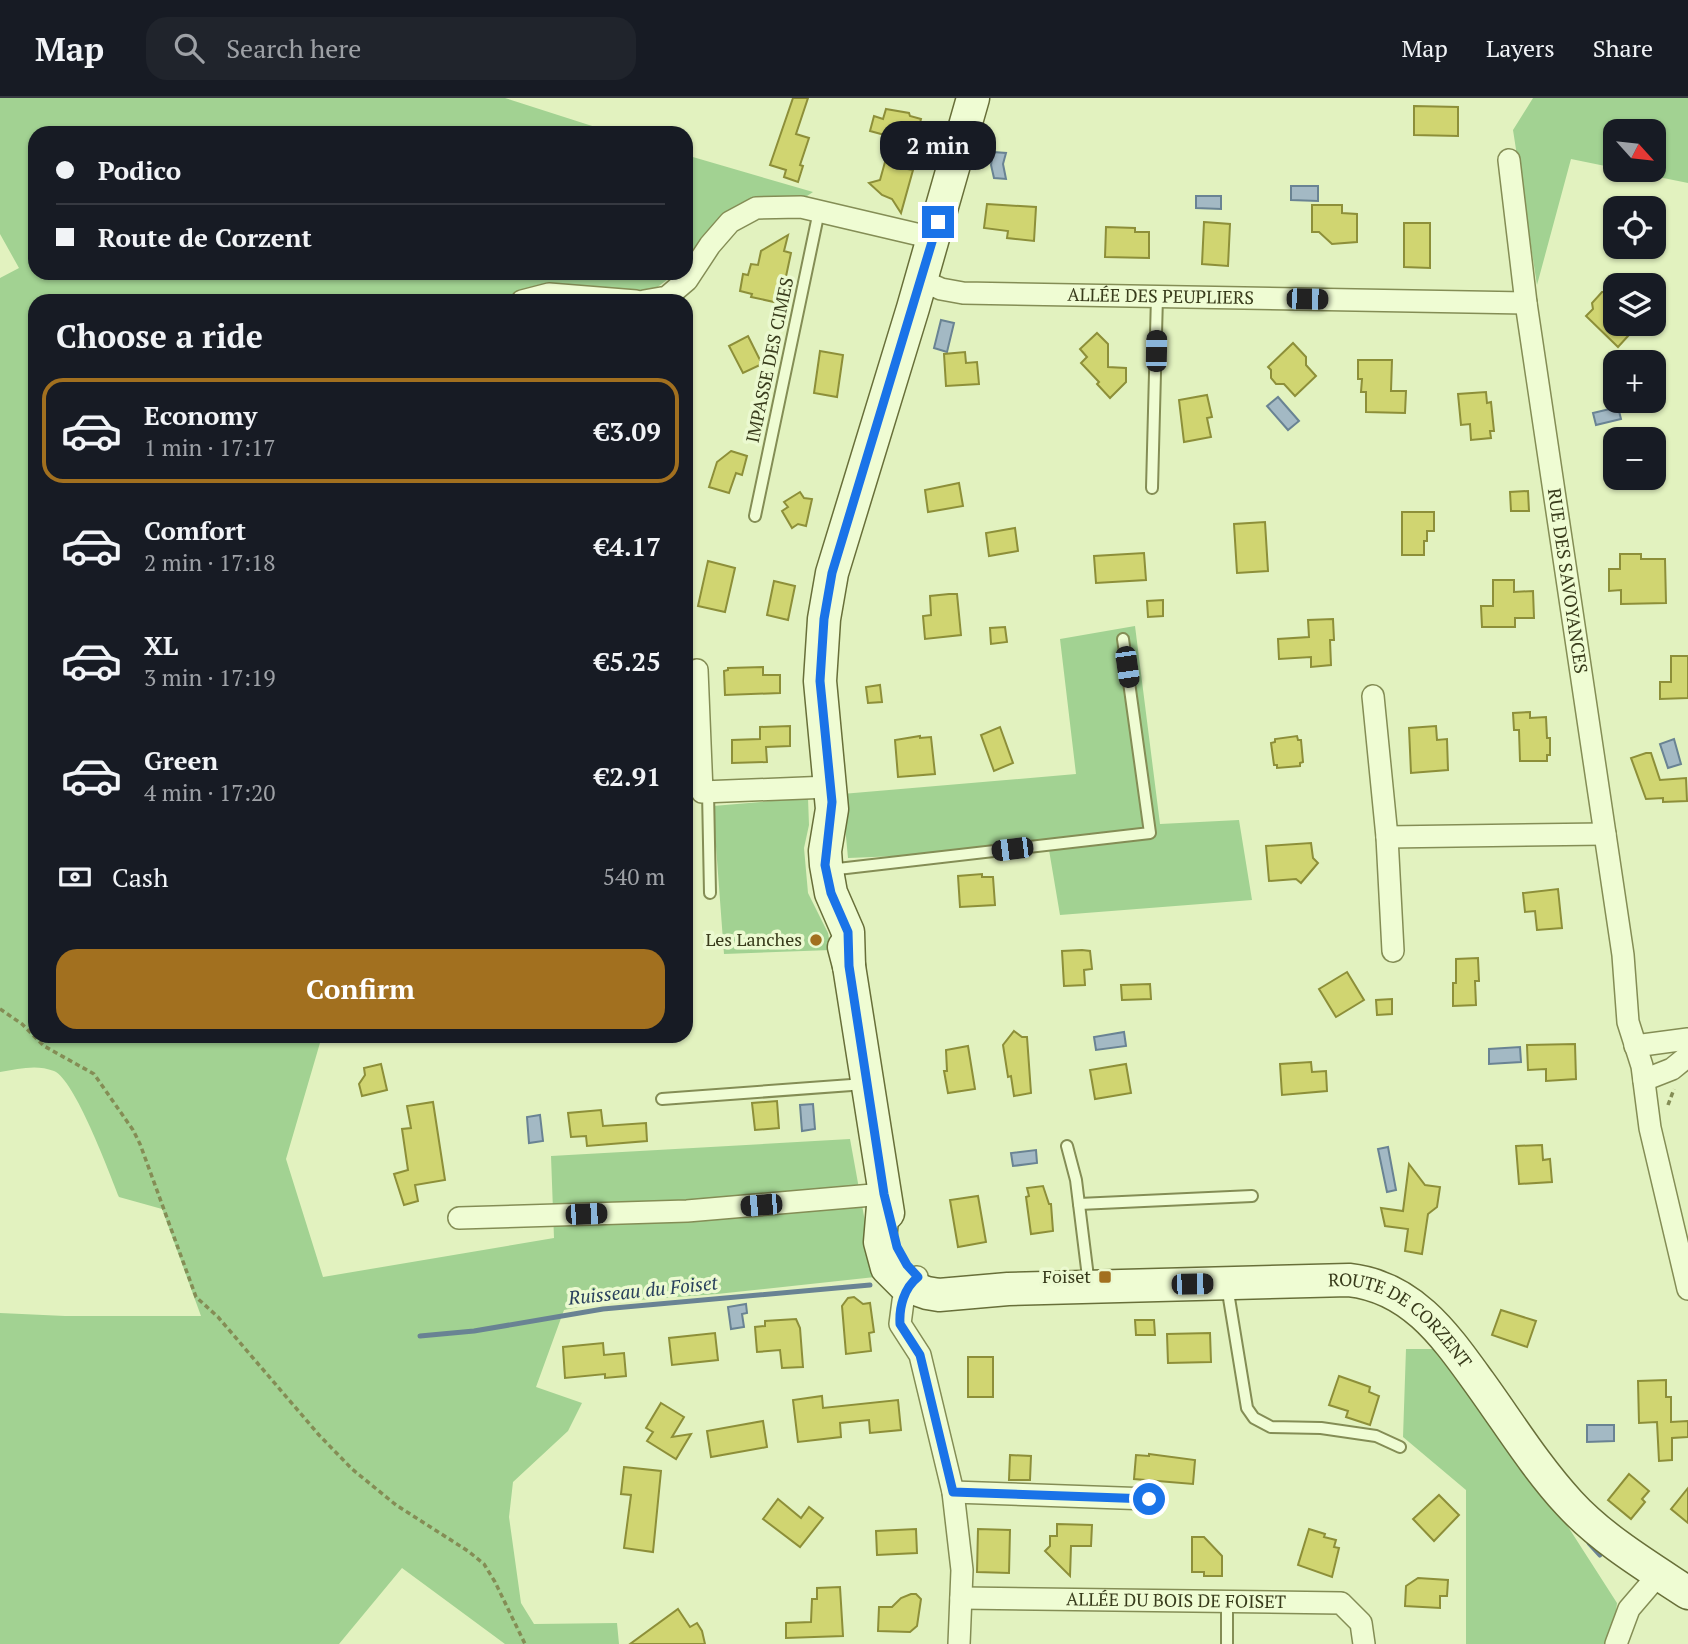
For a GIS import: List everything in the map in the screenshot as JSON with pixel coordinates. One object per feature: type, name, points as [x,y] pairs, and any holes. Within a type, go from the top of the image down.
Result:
[{"type":"street","points":[[959,1644],[962,1570],[953,1492],[920,1355],[900,1324],[901,1306],[913,1282],[891,1273],[882,1256],[880,1242],[884,1194],[849,966],[848,932],[820,871],[832,809],[820,681],[827,596],[972,98]]},
{"type":"street","name":"RUE DES SAVOYANCES","points":[[1509,160],[1526,303],[1605,834],[1628,1022],[1642,1045],[1651,1077],[1650,1128],[1688,1289]]},
{"type":"street","points":[[693,271],[730,222],[755,208],[801,207],[933,238]]},
{"type":"street","points":[[671,294],[687,280]]},
{"type":"street","name":"ALLÉE DES PEUPLIERS","points":[[921,280],[942,289],[963,293],[1526,303]]},
{"type":"street","points":[[697,670],[702,792],[829,787]]},
{"type":"street","points":[[1373,696],[1387,837],[1393,951]]},
{"type":"street","points":[[1387,837],[1605,834]]},
{"type":"street","points":[[1642,1045],[1688,1039]]},
{"type":"street","points":[[1651,1077],[1672,1069],[1688,1056]]},
{"type":"street","points":[[459,1217],[687,1211],[884,1194]]},
{"type":"street","name":"ROUTE DE CORZENT","points":[[913,1282],[921,1292],[939,1294],[1090,1286],[1349,1280],[1374,1285],[1405,1299],[1428,1317],[1449,1340],[1568,1502],[1612,1541],[1688,1593]]},
{"type":"street","points":[[953,1492],[1149,1499]]},
{"type":"street","points":[[1616,1644],[1633,1603],[1659,1574]]},
{"type":"street","name":"ALLÉE DU BOIS DE FOISET","points":[[961,1598],[1341,1603],[1361,1623],[1364,1644]]},
{"type":"lane","name":"IMPASSE DES CIMES","points":[[755,516],[819,211]]},
{"type":"lane","points":[[1152,488],[1157,296]]},
{"type":"lane","points":[[820,871],[1150,833],[1123,639]]},
{"type":"lane","points":[[708,792],[710,893]]},
{"type":"lane","points":[[662,1099],[867,1083]]},
{"type":"lane","points":[[1068,1146],[1076,1180],[1090,1286]]},
{"type":"lane","points":[[1079,1204],[1252,1196]]},
{"type":"lane","points":[[1227,1283],[1247,1408],[1254,1418],[1271,1427],[1321,1427],[1376,1436],[1400,1447]]},
{"type":"lane","points":[[1227,1602],[1227,1644]]},
{"type":"path","points":[[0,1009],[28,1030]]},
{"type":"path","points":[[41,1043],[93,1074],[110,1095],[140,1144],[195,1297],[218,1317],[319,1435],[352,1469],[396,1504],[484,1564],[525,1644]]},
{"type":"green space","points":[[0,98],[505,98],[592,126],[28,126],[28,280],[667,280],[651,292],[634,289],[631,294],[28,294],[28,1043],[320,1043],[286,1159],[323,1277],[554,1238],[551,1156],[850,1139],[875,1277],[717,1294],[598,1303],[564,1310],[536,1387],[582,1403],[568,1431],[513,1482],[509,1517],[521,1603],[534,1624],[617,1623],[619,1644],[505,1644],[402,1568],[339,1644],[0,1644],[0,1313],[201,1316],[162,1209],[119,1197],[91,1128],[72,1091],[62,1078],[54,1071],[41,1068],[0,1072],[0,278],[19,268],[0,234]]},
{"type":"green space","points":[[1533,98],[1688,98],[1688,183],[1666,179],[1666,119],[1603,119],[1603,166],[1571,159],[1537,285],[1513,130]]},
{"type":"green space","points":[[693,157],[813,192],[798,202],[716,224],[693,252]]},
{"type":"green space","points":[[1135,626],[1160,824],[1239,820],[1252,900],[1060,915],[1049,850],[848,858],[842,794],[1076,774],[1060,639]]},
{"type":"green space","points":[[808,798],[809,825],[804,848],[808,893],[828,933],[831,950],[724,954],[713,806]]},
{"type":"green space","points":[[1406,1349],[1443,1349],[1556,1508],[1617,1603],[1612,1644],[1466,1644],[1466,1490],[1403,1437]]},
{"type":"water","points":[[993,152],[1006,153],[1003,164],[1006,179],[994,178],[991,165]]},
{"type":"water","points":[[1291,186],[1318,186],[1318,201],[1291,200]]},
{"type":"water","points":[[1196,196],[1221,196],[1221,209],[1196,208]]},
{"type":"water","points":[[941,320],[954,323],[947,352],[934,348]]},
{"type":"water","points":[[1278,397],[1299,421],[1288,430],[1267,406]]},
{"type":"water","points":[[1603,411],[1603,413],[1620,413],[1621,419],[1596,425],[1593,413]]},
{"type":"water","points":[[1674,739],[1681,764],[1668,768],[1660,744]]},
{"type":"water","points":[[1124,1032],[1126,1046],[1096,1050],[1094,1037]]},
{"type":"water","points":[[1520,1047],[1521,1062],[1489,1064],[1489,1049]]},
{"type":"water","points":[[813,1104],[815,1129],[802,1131],[800,1105]]},
{"type":"water","points":[[540,1115],[543,1141],[529,1143],[527,1117]]},
{"type":"water","points":[[1388,1147],[1396,1190],[1387,1192],[1378,1149]]},
{"type":"water","points":[[1036,1150],[1037,1163],[1013,1166],[1011,1153]]},
{"type":"water","points":[[746,1304],[747,1313],[742,1314],[744,1327],[731,1329],[728,1307]]},
{"type":"water","points":[[1587,1425],[1614,1425],[1614,1441],[1587,1442]]},
{"type":"building","points":[[793,98],[808,98],[796,134],[809,138],[800,165],[803,166],[798,182],[784,177],[786,170],[770,165]]},
{"type":"building","points":[[1414,106],[1458,107],[1458,136],[1414,135]]},
{"type":"building","points":[[886,109],[909,113],[910,116],[921,119],[920,123],[934,127],[930,143],[915,139],[907,169],[913,170],[901,213],[892,199],[882,195],[869,183],[880,180],[892,137],[870,131],[874,116],[883,119]]},
{"type":"building","points":[[987,204],[1036,207],[1034,241],[1007,238],[1008,231],[984,228]]},
{"type":"building","points":[[1312,205],[1342,205],[1342,213],[1357,214],[1357,242],[1332,244],[1319,232],[1312,232]]},
{"type":"building","points":[[1204,222],[1230,224],[1228,266],[1202,264]]},
{"type":"building","points":[[1404,223],[1430,223],[1430,268],[1404,267]]},
{"type":"building","points":[[1106,227],[1135,228],[1135,232],[1149,232],[1149,258],[1105,257]]},
{"type":"building","points":[[788,235],[784,251],[791,253],[785,281],[779,280],[774,302],[751,297],[752,294],[740,291],[743,274],[748,275],[751,264],[758,265],[761,251]]},
{"type":"building","points":[[1603,292],[1603,332],[1586,316],[1593,309],[1592,303]]},
{"type":"building","points":[[1097,333],[1108,344],[1108,367],[1126,368],[1126,382],[1110,398],[1081,363],[1087,357],[1080,349]]},
{"type":"building","points":[[748,336],[762,364],[743,373],[729,346]]},
{"type":"building","points":[[1607,336],[1628,336],[1618,347]]},
{"type":"building","points":[[1293,343],[1306,357],[1306,365],[1316,376],[1295,396],[1284,384],[1276,384],[1268,367]]},
{"type":"building","points":[[820,351],[843,355],[837,397],[814,393]]},
{"type":"building","points":[[965,352],[966,363],[977,362],[979,384],[946,386],[944,354]]},
{"type":"building","points":[[1358,360],[1392,360],[1391,391],[1406,391],[1405,413],[1366,412],[1366,392],[1361,392],[1362,379],[1358,379]]},
{"type":"building","points":[[1486,392],[1487,403],[1491,402],[1494,431],[1490,431],[1491,438],[1471,440],[1470,424],[1461,425],[1458,394]]},
{"type":"building","points":[[1207,395],[1212,417],[1207,418],[1211,437],[1184,442],[1179,400]]},
{"type":"building","points":[[731,451],[747,456],[742,475],[736,473],[729,493],[709,487],[717,462]]},
{"type":"building","points":[[959,483],[963,506],[928,512],[925,490]]},
{"type":"building","points":[[1528,491],[1529,511],[1511,511],[1510,492]]},
{"type":"building","points":[[800,492],[804,498],[812,499],[806,526],[798,524],[792,528],[782,511],[788,507],[784,502]]},
{"type":"building","points":[[1402,512],[1434,512],[1434,531],[1427,531],[1424,555],[1402,555]]},
{"type":"building","points":[[1265,522],[1268,571],[1237,573],[1234,524]]},
{"type":"building","points":[[1015,528],[1018,551],[989,556],[986,533]]},
{"type":"building","points":[[1144,553],[1146,580],[1096,583],[1094,556]]},
{"type":"building","points":[[1620,554],[1641,554],[1641,559],[1665,559],[1666,603],[1621,604],[1621,590],[1609,591],[1609,569],[1620,569]]},
{"type":"building","points":[[708,561],[735,568],[725,612],[698,606]]},
{"type":"building","points":[[1493,580],[1514,580],[1514,592],[1533,591],[1534,618],[1515,618],[1515,627],[1482,627],[1481,606],[1493,606]]},
{"type":"building","points":[[774,581],[795,586],[788,620],[767,615]]},
{"type":"building","points":[[957,594],[961,635],[925,639],[923,616],[931,615],[930,596]]},
{"type":"building","points":[[1163,600],[1163,616],[1148,617],[1147,601]]},
{"type":"building","points":[[1333,619],[1331,665],[1311,667],[1311,657],[1279,659],[1278,639],[1309,637],[1308,620]]},
{"type":"building","points":[[1005,627],[1007,642],[991,644],[990,628]]},
{"type":"building","points":[[1671,656],[1688,656],[1688,698],[1660,699],[1660,682],[1671,682]]},
{"type":"building","points":[[763,667],[763,675],[780,675],[780,693],[725,695],[724,671],[728,668]]},
{"type":"building","points":[[880,685],[882,702],[868,703],[866,687]]},
{"type":"building","points":[[1530,712],[1530,718],[1546,717],[1547,738],[1550,738],[1550,755],[1547,755],[1547,761],[1520,761],[1519,730],[1514,730],[1513,713]]},
{"type":"building","points":[[790,726],[790,746],[766,747],[767,762],[732,763],[732,740],[760,739],[760,727]]},
{"type":"building","points":[[1436,726],[1437,740],[1447,739],[1448,770],[1411,773],[1409,728]]},
{"type":"building","points":[[1000,727],[1013,763],[994,771],[981,735]]},
{"type":"building","points":[[1297,736],[1298,740],[1301,740],[1303,762],[1300,766],[1277,768],[1277,765],[1274,765],[1271,743],[1275,742],[1275,739]]},
{"type":"building","points":[[931,737],[935,774],[898,777],[895,740]]},
{"type":"building","points":[[1651,753],[1660,780],[1686,778],[1687,801],[1663,802],[1663,798],[1646,799],[1631,758]]},
{"type":"building","points":[[1311,843],[1313,858],[1318,863],[1301,883],[1296,879],[1269,881],[1266,846]]},
{"type":"building","points":[[982,874],[982,877],[993,877],[995,905],[960,907],[958,876]]},
{"type":"building","points":[[1558,889],[1562,928],[1537,930],[1535,911],[1525,912],[1523,893]]},
{"type":"building","points":[[1062,951],[1090,951],[1092,969],[1084,970],[1085,985],[1064,986]]},
{"type":"building","points":[[1478,958],[1476,1005],[1453,1006],[1456,959]]},
{"type":"building","points":[[1347,972],[1364,1000],[1336,1017],[1319,989]]},
{"type":"building","points":[[1150,984],[1151,999],[1122,1000],[1121,985]]},
{"type":"building","points":[[1392,999],[1392,1014],[1377,1015],[1376,1000]]},
{"type":"building","points":[[1014,1031],[1027,1037],[1031,1093],[1014,1096],[1003,1045]]},
{"type":"building","points":[[1575,1044],[1576,1079],[1546,1081],[1546,1069],[1528,1070],[1527,1045]]},
{"type":"building","points":[[968,1046],[975,1089],[948,1093],[944,1071],[947,1071],[946,1050]]},
{"type":"building","points":[[1311,1062],[1312,1072],[1326,1071],[1327,1091],[1282,1095],[1280,1064]]},
{"type":"building","points":[[381,1064],[387,1090],[362,1096],[359,1084],[365,1075],[364,1068]]},
{"type":"building","points":[[1126,1064],[1131,1093],[1095,1099],[1090,1070]]},
{"type":"building","points":[[777,1101],[779,1128],[755,1130],[752,1103]]},
{"type":"building","points":[[433,1102],[445,1180],[415,1185],[418,1201],[404,1205],[394,1174],[408,1170],[402,1129],[411,1128],[407,1106]]},
{"type":"building","points":[[601,1110],[603,1126],[646,1123],[647,1141],[587,1146],[586,1136],[571,1137],[568,1113]]},
{"type":"building","points":[[1542,1145],[1543,1160],[1550,1159],[1552,1182],[1519,1184],[1516,1146]]},
{"type":"building","points":[[1409,1164],[1425,1185],[1440,1187],[1437,1207],[1428,1214],[1422,1254],[1405,1251],[1408,1229],[1385,1226],[1381,1208],[1403,1211]]},
{"type":"building","points":[[1043,1186],[1051,1204],[1053,1231],[1031,1234],[1027,1188]]},
{"type":"building","points":[[978,1196],[986,1242],[958,1247],[950,1200]]},
{"type":"building","points":[[854,1297],[863,1304],[870,1303],[874,1332],[869,1333],[871,1351],[846,1354],[842,1306],[848,1298]]},
{"type":"building","points":[[1501,1310],[1536,1321],[1527,1347],[1492,1335]]},
{"type":"building","points":[[796,1319],[800,1328],[803,1367],[782,1368],[780,1350],[757,1352],[755,1327],[765,1326],[765,1321]]},
{"type":"building","points":[[1135,1320],[1154,1320],[1155,1335],[1136,1335]]},
{"type":"building","points":[[715,1333],[718,1360],[672,1365],[669,1338]]},
{"type":"building","points":[[1210,1333],[1211,1362],[1168,1363],[1167,1334]]},
{"type":"building","points":[[603,1343],[604,1355],[624,1353],[626,1376],[605,1378],[605,1374],[565,1378],[563,1347]]},
{"type":"building","points":[[968,1357],[993,1357],[993,1397],[968,1397]]},
{"type":"building","points":[[1339,1376],[1370,1387],[1369,1392],[1379,1396],[1370,1425],[1346,1417],[1348,1411],[1329,1405]]},
{"type":"building","points":[[1666,1380],[1666,1397],[1671,1397],[1671,1422],[1688,1421],[1688,1437],[1672,1438],[1672,1460],[1659,1461],[1657,1422],[1639,1423],[1638,1381]]},
{"type":"building","points":[[822,1396],[823,1408],[898,1400],[901,1430],[870,1433],[869,1420],[840,1423],[841,1437],[798,1442],[793,1400]]},
{"type":"building","points":[[661,1403],[684,1417],[672,1437],[691,1434],[676,1459],[647,1441],[653,1432],[646,1428]]},
{"type":"building","points":[[763,1421],[767,1447],[711,1457],[707,1431]]},
{"type":"building","points":[[1010,1455],[1031,1456],[1030,1480],[1009,1480]]},
{"type":"building","points":[[1136,1455],[1195,1460],[1193,1484],[1134,1479]]},
{"type":"building","points":[[624,1467],[661,1471],[653,1552],[624,1548],[631,1495],[621,1494]]},
{"type":"building","points":[[1629,1474],[1649,1491],[1642,1499],[1645,1502],[1631,1519],[1608,1500]]},
{"type":"building","points":[[1688,1488],[1688,1523],[1671,1509]]},
{"type":"building","points":[[1439,1495],[1459,1515],[1434,1541],[1413,1519]]},
{"type":"building","points":[[778,1499],[801,1518],[809,1507],[823,1518],[800,1547],[763,1519]]},
{"type":"building","points":[[1057,1524],[1092,1525],[1091,1546],[1071,1546],[1070,1576],[1045,1551],[1050,1546],[1050,1536],[1057,1536]]},
{"type":"building","points":[[916,1529],[917,1553],[877,1555],[876,1531]]},
{"type":"building","points":[[978,1529],[1010,1530],[1009,1573],[977,1572]]},
{"type":"building","points":[[1309,1529],[1336,1540],[1334,1547],[1339,1548],[1332,1577],[1298,1565]]},
{"type":"building","points":[[1192,1537],[1204,1537],[1222,1556],[1222,1576],[1204,1576],[1204,1572],[1192,1572]]},
{"type":"building","points":[[1418,1578],[1448,1580],[1447,1596],[1440,1596],[1440,1608],[1405,1606],[1406,1586]]},
{"type":"building","points":[[840,1587],[843,1636],[786,1638],[786,1623],[811,1622],[812,1599],[817,1599],[817,1588]]},
{"type":"building","points":[[916,1594],[921,1599],[917,1626],[910,1632],[878,1631],[879,1607],[892,1607],[901,1598]]},
{"type":"building","points":[[678,1609],[690,1627],[697,1623],[705,1644],[630,1644]]},
{"type":"waterway","name":"Ruisseau du Foiset","points":[[420,1336],[474,1331],[603,1309],[870,1285]]},
{"type":"waterway","name":"Ruisseau du Foiset","points":[[1589,1543],[1600,1555]]},
{"type":"place","name":"Les Lanches","points":[[816,940]]},
{"type":"place","name":"Foiset","points":[[1105,1277]]},
{"type":"route","points":[[938,222],[832,573],[824,619],[820,681],[832,802],[825,851],[826,872],[831,893],[848,932],[849,966],[884,1194],[897,1247],[907,1265],[918,1277],[908,1287],[901,1306],[900,1324],[920,1355],[953,1492],[1149,1499]]}]
